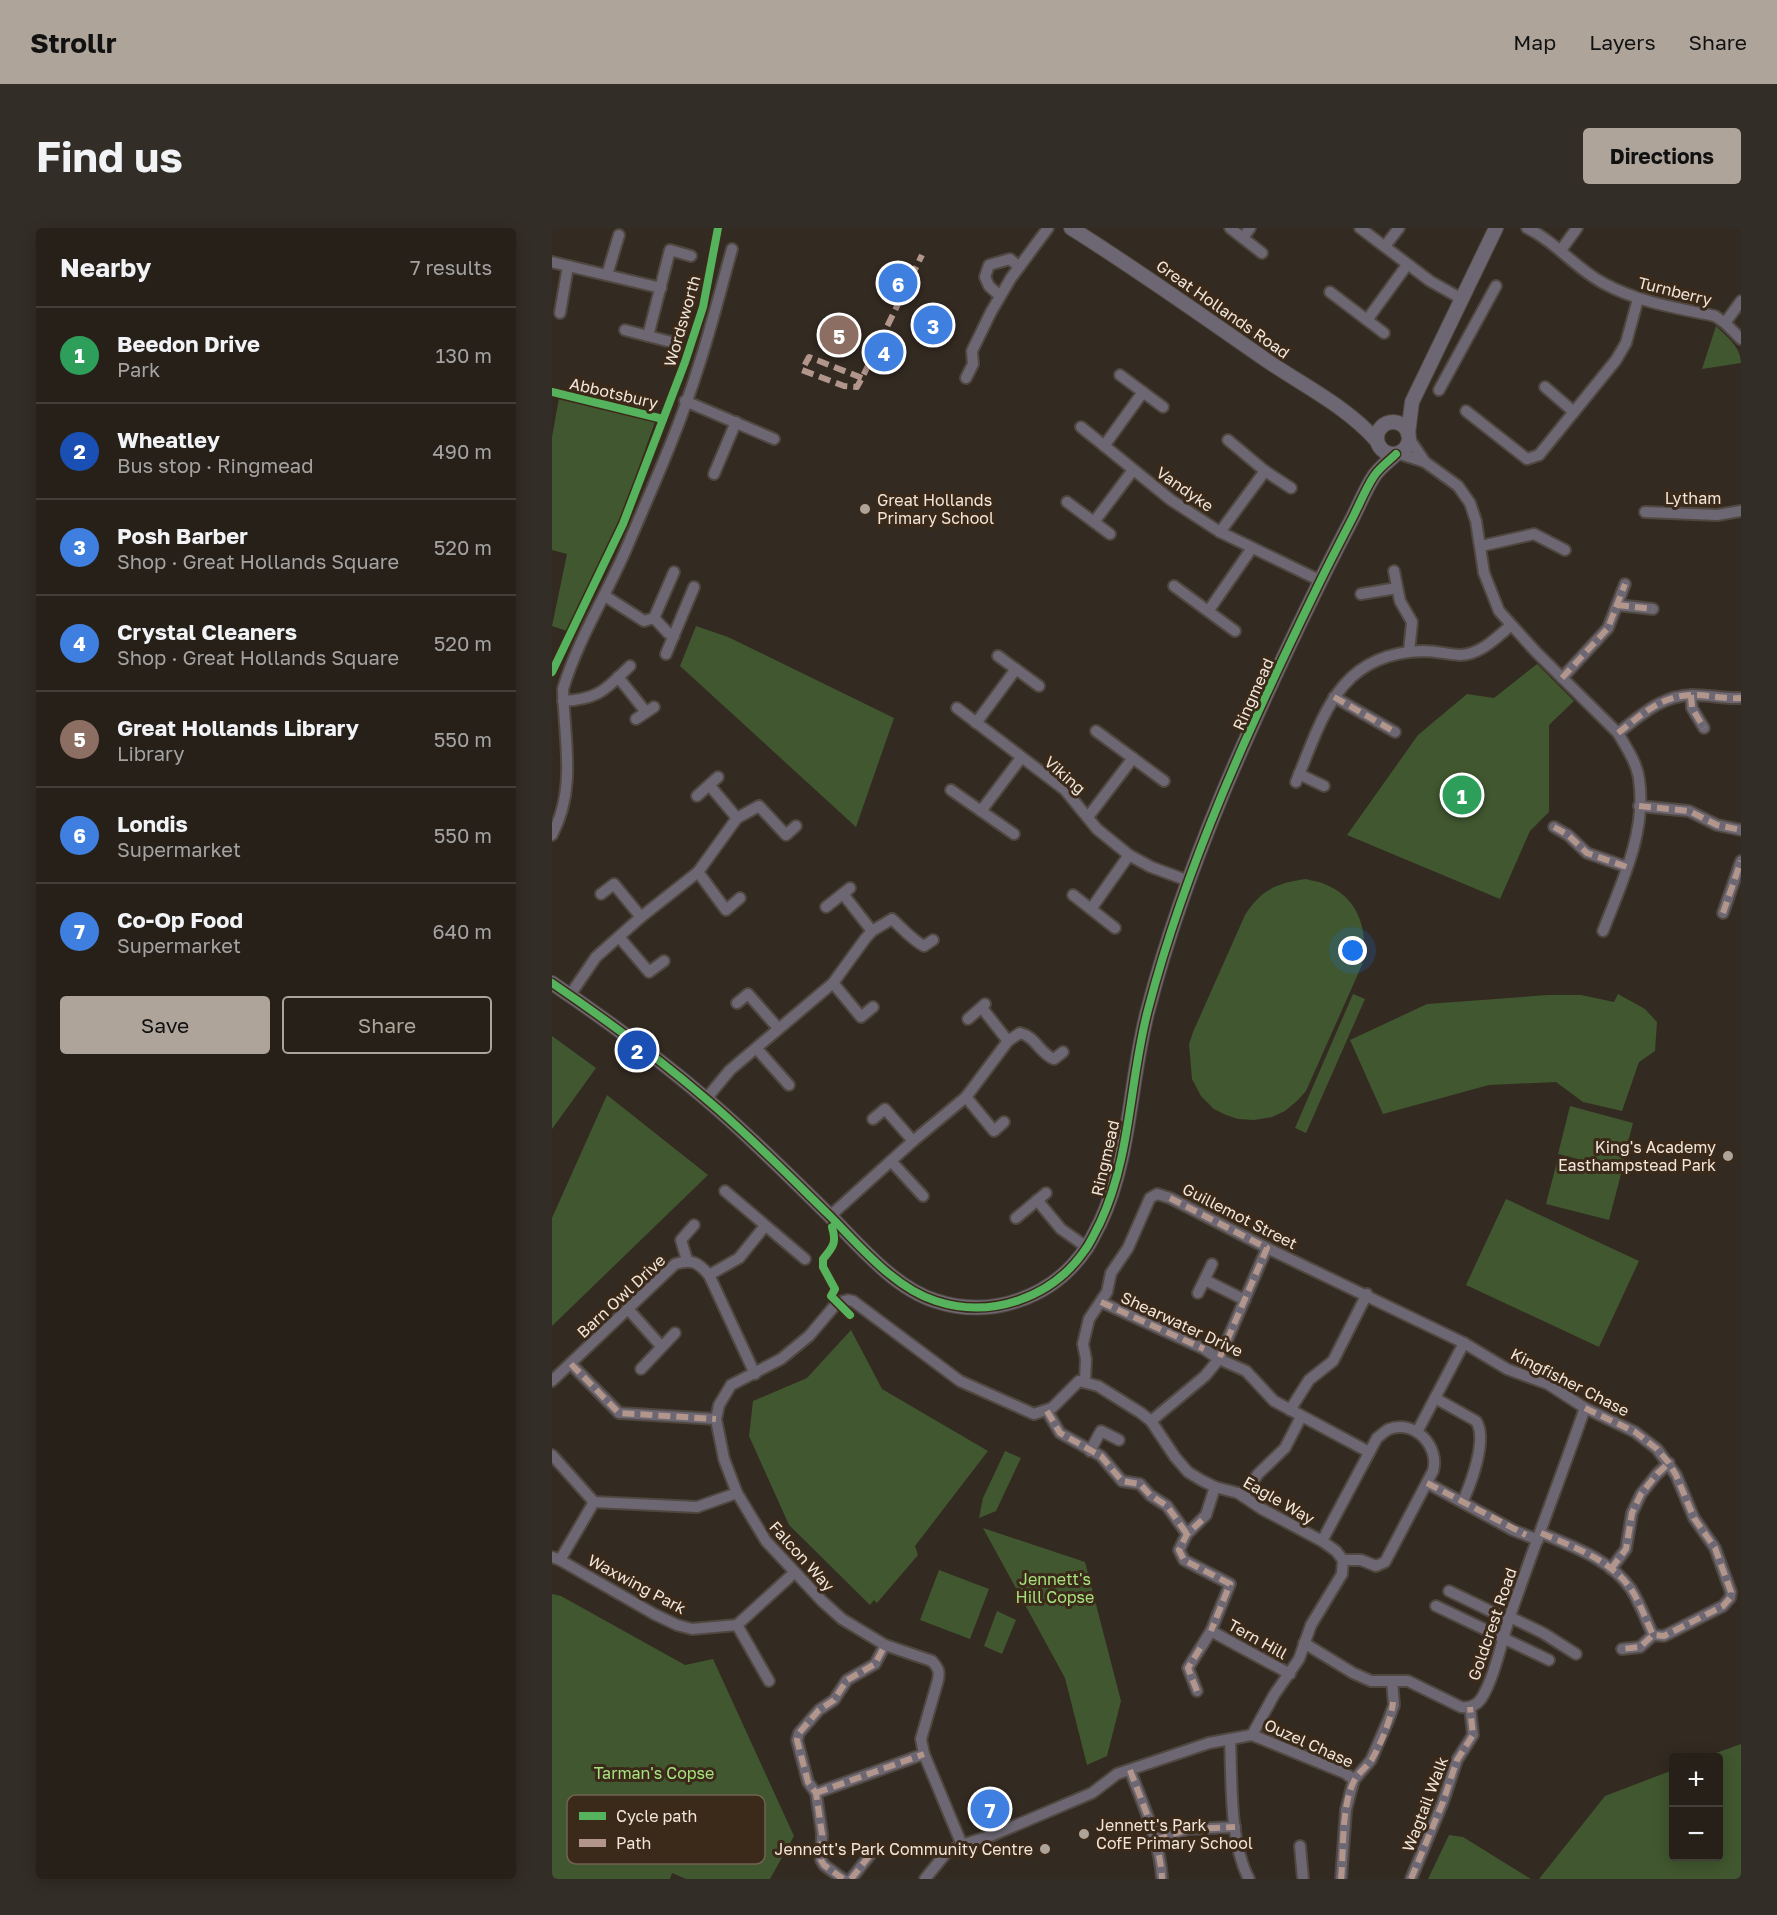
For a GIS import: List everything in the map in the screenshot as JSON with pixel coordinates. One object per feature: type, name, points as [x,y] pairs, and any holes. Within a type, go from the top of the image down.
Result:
[{"type":"street","points":[[966,378],[973,364],[972,351],[1000,296],[1048,228]]},
{"type":"street","name":"Great Hollands Road","points":[[1071,228],[1151,279],[1268,361],[1356,418],[1377,443]]},
{"type":"street","points":[[1230,228],[1262,253]]},
{"type":"street","points":[[1243,238],[1250,228]]},
{"type":"street","points":[[1360,228],[1430,281],[1462,298]]},
{"type":"street","points":[[1385,246],[1399,228]]},
{"type":"street","points":[[1396,453],[1406,447],[1412,402],[1496,228]]},
{"type":"street","name":"Turnberry","points":[[1527,228],[1561,250],[1602,282],[1638,299],[1714,316],[1725,323],[1741,339]]},
{"type":"street","points":[[1561,250],[1577,228]]},
{"type":"street","points":[[607,275],[619,235]]},
{"type":"street","name":"Wordsworth","points":[[552,835],[564,804],[567,786],[568,763],[563,689],[573,659],[604,597],[651,489],[698,368],[732,249]]},
{"type":"street","points":[[648,336],[670,250],[691,256]]},
{"type":"street","points":[[1000,296],[989,286],[985,277],[989,265],[1010,259],[1019,267]]},
{"type":"street","points":[[552,262],[661,288]]},
{"type":"street","points":[[1367,320],[1407,265]]},
{"type":"street","points":[[560,313],[568,266]]},
{"type":"street","points":[[1439,390],[1496,286]]},
{"type":"street","points":[[1330,292],[1384,333]]},
{"type":"street","points":[[1466,411],[1527,459],[1539,455],[1616,360],[1626,343],[1638,299]]},
{"type":"street","name":"Turnberry","points":[[1725,323],[1741,301]]},
{"type":"street","points":[[1451,322],[1470,333]]},
{"type":"street","points":[[626,330],[675,343]]},
{"type":"street","points":[[1120,375],[1163,407]]},
{"type":"street","points":[[1545,387],[1574,412]]},
{"type":"street","points":[[1104,446],[1143,392]]},
{"type":"street","points":[[685,401],[774,439]]},
{"type":"street","points":[[1412,402],[1378,430],[1377,443],[1385,452],[1425,462],[1458,486],[1470,503],[1476,521],[1484,573],[1499,611],[1510,626],[1618,733],[1627,748],[1639,778],[1639,823],[1627,867],[1603,931]]},
{"type":"street","name":"Great Hollands Road","points":[[1356,418],[1388,423]]},
{"type":"street","points":[[714,474],[736,422]]},
{"type":"street","points":[[1388,423],[1402,425],[1425,462]]},
{"type":"street","name":"Vandyke","points":[[1081,427],[1171,500],[1220,532],[1321,581]]},
{"type":"street","points":[[1228,440],[1265,471],[1291,488]]},
{"type":"street","name":"Ringmead","points":[[1375,473],[1377,443]]},
{"type":"street","name":"Ringmead","points":[[552,983],[629,1038],[706,1099],[877,1263],[904,1284],[935,1301],[969,1308],[1004,1305],[1029,1298],[1059,1279],[1088,1248],[1107,1206],[1123,1156],[1149,1005],[1167,942],[1189,880],[1216,810],[1288,648],[1375,473],[1396,453]]},
{"type":"street","name":"Vandyke","points":[[1094,522],[1132,470]]},
{"type":"street","name":"Vandyke","points":[[1220,532],[1265,471]]},
{"type":"street","points":[[1067,501],[1110,534]]},
{"type":"street","name":"Lytham","points":[[1645,512],[1717,515],[1741,511]]},
{"type":"street","points":[[1481,546],[1534,534],[1565,550]]},
{"type":"street","points":[[1209,610],[1252,548]]},
{"type":"street","points":[[1394,571],[1400,601],[1412,622],[1409,652]]},
{"type":"street","points":[[604,597],[644,621],[654,618],[674,572]]},
{"type":"street","points":[[1562,678],[1608,628],[1625,584]]},
{"type":"street","points":[[1174,586],[1235,631]]},
{"type":"street","points":[[666,654],[694,587]]},
{"type":"street","points":[[1361,594],[1397,588]]},
{"type":"street","points":[[1617,605],[1653,609]]},
{"type":"street","points":[[654,618],[674,636]]},
{"type":"street","points":[[1324,786],[1298,778],[1334,697],[1348,680],[1367,664],[1400,652],[1425,651],[1462,655],[1486,647],[1510,626]]},
{"type":"street","points":[[998,656],[1039,686]]},
{"type":"street","points":[[563,701],[584,700],[600,693],[630,666]]},
{"type":"street","points":[[976,723],[1016,669]]},
{"type":"street","points":[[618,677],[645,713]]},
{"type":"street","points":[[1618,733],[1653,706],[1673,697],[1691,695],[1741,698]]},
{"type":"street","points":[[1691,695],[1692,708],[1704,728]]},
{"type":"street","points":[[1334,697],[1395,732]]},
{"type":"street","name":"Viking","points":[[957,708],[1065,790],[1097,829],[1129,855],[1151,867],[1189,880]]},
{"type":"street","points":[[1096,730],[1164,782]]},
{"type":"street","name":"Viking","points":[[981,811],[1021,758]]},
{"type":"street","name":"Viking","points":[[1088,817],[1133,758]]},
{"type":"street","points":[[697,796],[718,777]]},
{"type":"street","points":[[710,786],[737,818]]},
{"type":"street","points":[[951,790],[1014,834]]},
{"type":"street","points":[[570,995],[596,957],[641,917],[698,872],[737,818],[759,806],[786,835],[796,826]]},
{"type":"street","points":[[1640,806],[1689,811],[1717,825],[1741,830]]},
{"type":"street","points":[[1554,826],[1572,831],[1587,853],[1627,867]]},
{"type":"street","points":[[1091,909],[1129,855]]},
{"type":"street","points":[[1723,913],[1741,861]]},
{"type":"street","points":[[698,872],[726,910],[740,898]]},
{"type":"street","points":[[601,894],[614,884],[641,917]]},
{"type":"street","points":[[826,907],[847,891],[872,931]]},
{"type":"street","points":[[1072,895],[1115,928]]},
{"type":"street","points":[[706,1099],[730,1070],[833,983],[872,931],[892,919],[915,942],[924,946],[933,940]]},
{"type":"street","points":[[619,938],[649,972],[664,961]]},
{"type":"street","points":[[833,983],[861,1017],[873,1007]]},
{"type":"street","points":[[737,1004],[748,994],[778,1028]]},
{"type":"street","points":[[968,1020],[983,1006],[1008,1041]]},
{"type":"street","points":[[830,1216],[966,1097],[1008,1041],[1020,1033],[1029,1036],[1049,1057],[1054,1059],[1063,1052]]},
{"type":"street","points":[[757,1049],[789,1085]]},
{"type":"street","points":[[966,1097],[994,1131],[1004,1122]]},
{"type":"street","points":[[873,1119],[885,1109],[913,1141]]},
{"type":"street","points":[[891,1161],[923,1196]]},
{"type":"street","points":[[725,1191],[805,1258]]},
{"type":"street","points":[[1016,1218],[1046,1193]]},
{"type":"street","name":"Guillemot Street","points":[[1085,1381],[1084,1337],[1091,1314],[1107,1292],[1112,1273],[1128,1248],[1150,1198],[1157,1194],[1170,1198],[1464,1343]]},
{"type":"street","points":[[1037,1200],[1061,1229],[1088,1248]]},
{"type":"street","name":"Barn Owl Drive","points":[[687,1260],[681,1240],[694,1225]]},
{"type":"street","points":[[755,1374],[710,1275],[739,1258],[765,1226]]},
{"type":"street","points":[[1151,1421],[1205,1376],[1219,1359],[1268,1248]]},
{"type":"street","name":"Barn Owl Drive","points":[[552,1381],[675,1264],[687,1260],[701,1265],[710,1275]]},
{"type":"street","points":[[1198,1293],[1212,1264]]},
{"type":"street","points":[[1205,1280],[1245,1300]]},
{"type":"street","points":[[1290,1410],[1309,1380],[1333,1361],[1367,1294]]},
{"type":"street","points":[[571,1364],[619,1413],[716,1419],[719,1404],[731,1385],[782,1359],[809,1336],[837,1303],[848,1300],[862,1307],[960,1380],[1034,1414],[1047,1411],[1079,1381],[1085,1381]]},
{"type":"street","name":"Shearwater Drive","points":[[1101,1302],[1204,1349],[1219,1359],[1246,1371],[1271,1399],[1369,1452]]},
{"type":"street","points":[[628,1308],[661,1346]]},
{"type":"street","points":[[641,1369],[675,1333]]},
{"type":"street","points":[[1417,1432],[1464,1343]]},
{"type":"street","name":"Kingfisher Chase","points":[[1464,1343],[1507,1369],[1557,1389],[1585,1407],[1635,1432],[1657,1449],[1669,1463],[1694,1518],[1715,1548],[1731,1592],[1730,1598],[1723,1606],[1664,1636],[1653,1635],[1640,1647],[1622,1649]]},
{"type":"street","name":"Eagle Way","points":[[1085,1381],[1098,1386],[1151,1421],[1165,1444],[1188,1472],[1215,1487],[1232,1490],[1243,1496],[1262,1509],[1322,1541],[1336,1551],[1343,1560]]},
{"type":"street","points":[[1435,1398],[1476,1421],[1480,1426],[1481,1436],[1472,1482],[1462,1501]]},
{"type":"street","name":"Goldcrest Road","points":[[1470,1707],[1478,1703],[1484,1694],[1585,1407]]},
{"type":"street","points":[[1047,1411],[1060,1432],[1090,1451],[1101,1455],[1122,1481],[1140,1484],[1150,1495],[1167,1506],[1187,1534]]},
{"type":"street","points":[[1243,1496],[1257,1474],[1285,1448],[1301,1417]]},
{"type":"street","name":"Falcon Way","points":[[716,1419],[724,1459],[736,1493],[765,1541],[794,1573],[842,1619],[885,1645],[932,1661],[939,1671],[921,1739],[924,1754],[962,1845]]},
{"type":"street","points":[[925,1879],[946,1853],[1092,1793],[1117,1774],[1209,1743],[1252,1735],[1274,1695],[1299,1659],[1311,1625],[1342,1574],[1343,1560],[1361,1560],[1371,1565],[1383,1564],[1433,1471],[1435,1456],[1428,1441],[1417,1432],[1403,1427],[1389,1429],[1377,1438],[1322,1541]]},
{"type":"street","points":[[1090,1451],[1101,1431],[1119,1440]]},
{"type":"street","points":[[552,1455],[594,1502],[697,1507],[736,1493]]},
{"type":"street","points":[[1611,1569],[1626,1549],[1632,1513],[1641,1494],[1669,1463]]},
{"type":"street","points":[[1427,1483],[1513,1530],[1540,1536],[1591,1555],[1611,1569],[1631,1590],[1653,1635]]},
{"type":"street","points":[[1197,1691],[1188,1668],[1211,1631],[1230,1584],[1184,1560],[1179,1550],[1187,1534],[1206,1515],[1215,1487]]},
{"type":"street","name":"Waxwing Park","points":[[594,1502],[556,1558],[677,1625],[692,1629],[737,1625]]},
{"type":"street","points":[[769,1681],[737,1625],[794,1573]]},
{"type":"street","points":[[1449,1591],[1543,1633],[1576,1654]]},
{"type":"street","points":[[1436,1606],[1549,1660]]},
{"type":"street","name":"Tern Hill","points":[[1211,1631],[1290,1674]]},
{"type":"street","points":[[1304,1643],[1353,1673],[1371,1681],[1408,1681],[1461,1707],[1470,1707]]},
{"type":"street","points":[[843,1879],[824,1865],[821,1860],[822,1834],[816,1793],[808,1782],[796,1740],[799,1733],[819,1710],[834,1700],[847,1680],[875,1664],[885,1645]]},
{"type":"street","points":[[1341,1879],[1346,1810],[1354,1780],[1371,1760],[1394,1705],[1392,1681]]},
{"type":"street","name":"Wagtail Walk","points":[[1411,1879],[1443,1802],[1457,1760],[1473,1734],[1470,1707]]},
{"type":"street","name":"Ouzel Chase","points":[[1252,1735],[1345,1773],[1354,1780]]},
{"type":"street","points":[[1230,1739],[1235,1827],[1240,1863],[1249,1879]]},
{"type":"street","points":[[816,1793],[924,1754]]},
{"type":"street","points":[[1130,1770],[1156,1840],[1161,1859],[1162,1879]]},
{"type":"street","points":[[1156,1840],[1188,1829],[1235,1827]]},
{"type":"street","points":[[1300,1846],[1303,1879]]},
{"type":"street","points":[[851,1879],[870,1855]]},
{"type":"green space","points":[[1716,326],[1736,347],[1741,363],[1702,369]]},
{"type":"green space","points":[[559,398],[655,422],[623,512],[567,631],[552,626],[567,554],[552,550],[552,437]]},
{"type":"green space","points":[[696,626],[728,637],[894,718],[856,827],[680,666]]},
{"type":"green space","points":[[1537,664],[1574,701],[1549,725],[1549,812],[1530,831],[1500,899],[1347,835],[1418,735],[1467,694],[1494,698]]},
{"type":"green space","points":[[1306,879],[1340,892],[1355,909],[1363,930],[1362,965],[1306,1091],[1285,1111],[1272,1117],[1254,1120],[1238,1119],[1214,1109],[1201,1096],[1192,1079],[1189,1044],[1251,906],[1270,889]]},
{"type":"green space","points":[[1353,994],[1365,999],[1306,1133],[1295,1128]]},
{"type":"green space","points":[[1618,994],[1645,1009],[1657,1022],[1655,1051],[1639,1062],[1622,1111],[1583,1102],[1556,1082],[1489,1085],[1383,1114],[1350,1040],[1427,1004],[1548,995],[1581,995],[1614,1002]]},
{"type":"green space","points":[[552,1036],[596,1068],[552,1129]]},
{"type":"green space","points":[[607,1095],[708,1175],[552,1326],[552,1218]]},
{"type":"green space","points":[[1570,1106],[1633,1123],[1621,1170],[1558,1154]]},
{"type":"green space","points":[[1558,1158],[1621,1174],[1609,1220],[1546,1204]]},
{"type":"green space","points":[[1506,1199],[1639,1261],[1599,1347],[1466,1285]]},
{"type":"green space","points":[[851,1330],[882,1389],[988,1451],[915,1546],[918,1555],[877,1603],[874,1600],[870,1605],[789,1525],[749,1436],[753,1401],[807,1378]]},
{"type":"green space","points":[[1005,1451],[1021,1458],[996,1511],[979,1518],[983,1498]]},
{"type":"green space","name":"Jennett's Hill Copse","points":[[983,1528],[1085,1562],[1121,1701],[1107,1756],[1087,1765],[1065,1678]]},
{"type":"green space","points":[[939,1570],[989,1589],[970,1639],[920,1620]]},
{"type":"green space","name":"Tarman's Copse","points":[[552,1594],[561,1596],[685,1665],[713,1659],[794,1836],[770,1879],[686,1879],[672,1873],[670,1879],[552,1879]]},
{"type":"green space","points":[[997,1611],[1016,1620],[1002,1654],[984,1646]]},
{"type":"green space","points":[[1741,1744],[1741,1879],[1539,1879],[1605,1796],[1669,1772],[1669,1861],[1723,1861],[1723,1753],[1716,1753]]},
{"type":"green space","points":[[1449,1835],[1463,1837],[1531,1879],[1428,1879]]},
{"type":"marked path","points":[[862,378],[809,357],[802,370],[844,386],[857,387],[862,378],[922,255]]},
{"type":"marked path","points":[[1562,678],[1608,628],[1625,584]]},
{"type":"marked path","points":[[1617,605],[1653,609]]},
{"type":"marked path","points":[[1691,695],[1692,708],[1704,728]]},
{"type":"marked path","points":[[1618,733],[1652,707],[1671,698],[1693,695],[1741,698]]},
{"type":"marked path","points":[[1334,697],[1395,732]]},
{"type":"marked path","points":[[1639,806],[1689,811],[1717,825],[1741,830]]},
{"type":"marked path","points":[[1554,827],[1568,835],[1587,853],[1627,867]]},
{"type":"marked path","points":[[1723,913],[1741,861]]},
{"type":"marked path","points":[[1170,1198],[1267,1248],[1219,1359]]},
{"type":"marked path","points":[[1101,1302],[1204,1349]]},
{"type":"marked path","points":[[571,1364],[619,1413],[716,1419]]},
{"type":"marked path","points":[[1585,1408],[1635,1432],[1657,1449],[1669,1463],[1694,1518],[1715,1548],[1731,1592],[1730,1598],[1723,1606],[1664,1636],[1653,1635],[1640,1647],[1622,1649]]},
{"type":"marked path","points":[[1047,1411],[1060,1433],[1101,1456],[1122,1481],[1140,1484],[1150,1495],[1167,1506],[1187,1534]]},
{"type":"marked path","points":[[1611,1569],[1626,1549],[1632,1513],[1641,1494],[1669,1463]]},
{"type":"marked path","points":[[1427,1483],[1526,1535]]},
{"type":"marked path","points":[[1202,1520],[1187,1534],[1179,1550],[1184,1560],[1230,1584],[1211,1631]]},
{"type":"marked path","points":[[1541,1533],[1590,1555],[1613,1570],[1631,1589],[1653,1635]]},
{"type":"marked path","points":[[843,1879],[824,1865],[821,1860],[822,1834],[816,1793],[808,1782],[797,1740],[799,1733],[819,1710],[834,1700],[847,1680],[875,1664],[885,1645]]},
{"type":"marked path","points":[[1197,1691],[1188,1668],[1201,1647]]},
{"type":"marked path","points":[[1341,1879],[1345,1816],[1350,1791],[1356,1778],[1379,1747],[1393,1702]]},
{"type":"marked path","points":[[1411,1879],[1443,1802],[1457,1760],[1473,1735],[1470,1707]]},
{"type":"marked path","points":[[816,1793],[924,1754]]},
{"type":"marked path","points":[[1130,1770],[1154,1837],[1162,1879]]},
{"type":"marked path","points":[[1156,1840],[1188,1829],[1235,1827]]},
{"type":"marked path","points":[[851,1879],[870,1855]]},
{"type":"cycle path","name":"Abbotsbury","points":[[552,672],[623,524],[685,362],[703,307],[718,228]]},
{"type":"cycle path","name":"Abbotsbury","points":[[552,392],[663,419]]},
{"type":"cycle path","points":[[552,983],[592,1010],[706,1099],[769,1156],[878,1264],[921,1295],[957,1306],[999,1305],[1019,1300],[1056,1281],[1087,1247],[1110,1197],[1124,1143],[1142,1033],[1149,1006],[1182,900],[1222,795],[1324,573],[1371,481],[1396,454]]},
{"type":"cycle path","points":[[832,1227],[834,1241],[832,1248],[823,1259],[823,1267],[835,1289],[831,1296],[850,1315]]},
{"type":"place","name":"Londis","points":[[898,283]]},
{"type":"place","name":"Posh Barber","points":[[933,325]]},
{"type":"place","name":"Great Hollands Library","points":[[839,335]]},
{"type":"place","name":"Crystal Cleaners","points":[[884,352]]},
{"type":"place","name":"Great Hollands Primary School","points":[[865,509]]},
{"type":"place","name":"Beedon Drive","points":[[1462,795]]},
{"type":"place","name":"Wheatley","points":[[637,1050]]},
{"type":"place","name":"King's Academy Easthampstead Park","points":[[1728,1156]]},
{"type":"place","name":"Co-Op Food","points":[[990,1809]]},
{"type":"place","name":"Jennett's Park CofE Primary School","points":[[1084,1834]]},
{"type":"place","name":"Jennett's Park Community Centre","points":[[1045,1849]]}]
